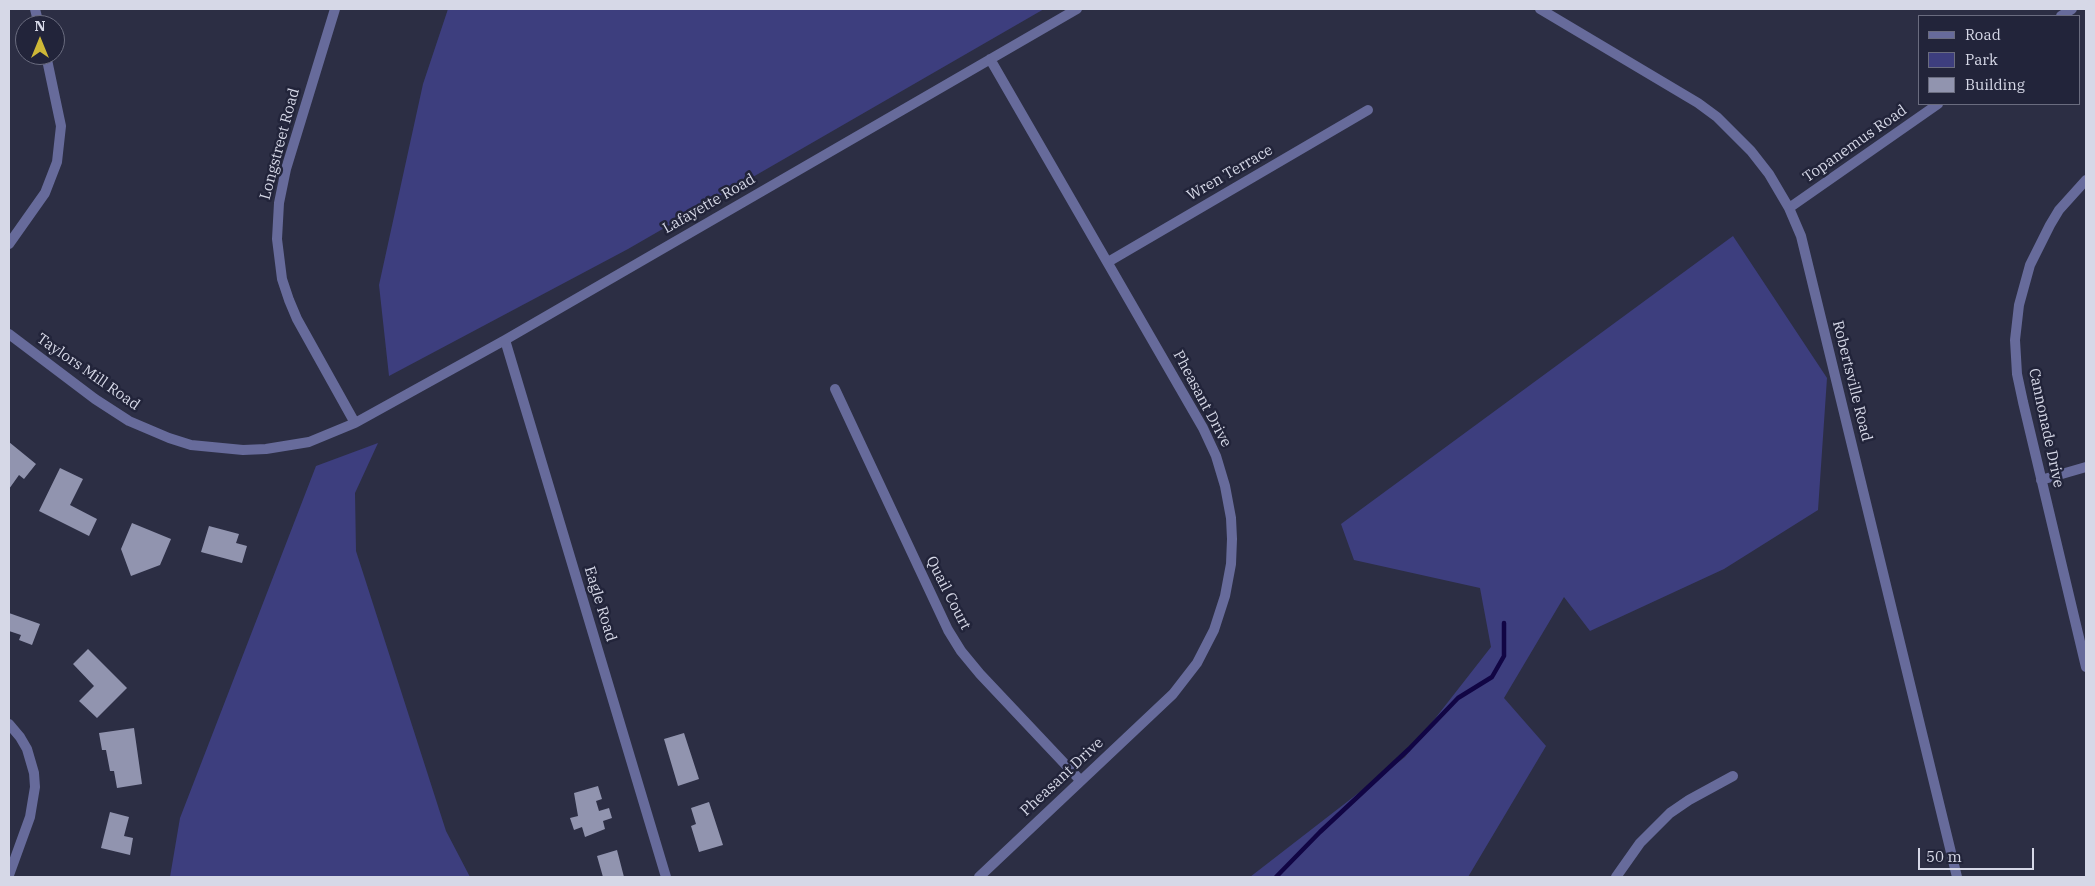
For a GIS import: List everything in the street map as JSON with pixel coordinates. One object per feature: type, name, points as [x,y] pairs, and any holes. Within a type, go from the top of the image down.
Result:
[{"type":"street","name":"Longstreet Road","points":[[335,9],[286,170],[279,203],[276,239],[282,279],[297,319],[355,423]]},
{"type":"street","name":"Lafayette Road","points":[[355,423],[504,340],[1076,9]]},
{"type":"street","name":"Robertsville Road","points":[[1540,9],[1698,103],[1717,117],[1752,151],[1769,174],[1789,208],[1801,236],[1957,877]]},
{"type":"street","name":"Pheasant Drive","points":[[978,877],[1173,694],[1197,663],[1214,630],[1225,596],[1231,564],[1232,532],[1229,502],[1216,456],[1203,428],[990,59]]},
{"type":"street","points":[[9,244],[45,193],[57,162],[60,126],[48,65]]},
{"type":"street","name":"Topanemus Road","points":[[1789,208],[1937,105]]},
{"type":"street","name":"Wren Terrace","points":[[1108,262],[1368,110]]},
{"type":"street","name":"Cannonade Drive","points":[[2086,180],[2059,210],[2030,265],[2019,306],[2016,340],[2017,374],[2086,667]]},
{"type":"street","name":"Taylors Mill Road","points":[[9,334],[95,399],[129,421],[152,432],[191,445],[215,448],[266,449],[309,442],[355,423]]},
{"type":"street","name":"Eagle Road","points":[[504,340],[666,877]]},
{"type":"street","name":"Quail Court","points":[[835,389],[948,630],[961,651],[980,674],[1080,780]]},
{"type":"street","points":[[2041,480],[2086,466]]},
{"type":"street","points":[[9,724],[27,749],[34,773],[35,787],[30,817],[9,875]]},
{"type":"street","points":[[1616,877],[1640,843],[1670,813],[1689,800],[1733,776]]},
{"type":"green space","points":[[448,9],[1044,9],[628,249],[389,376],[379,285],[423,84]]},
{"type":"green space","points":[[1733,236],[1827,378],[1818,510],[1724,569],[1590,631],[1564,597],[1504,698],[1546,746],[1468,877],[1250,877],[1405,757],[1491,647],[1480,588],[1354,560],[1341,524]]},
{"type":"green space","points":[[378,443],[355,493],[356,551],[446,831],[470,877],[170,877],[180,818],[316,466]]},
{"type":"building","points":[[9,442],[36,464],[24,479],[19,475],[9,489]]},
{"type":"building","points":[[60,468],[83,479],[70,505],[97,519],[89,536],[39,511]]},
{"type":"building","points":[[132,523],[171,539],[160,565],[131,576],[121,549]]},
{"type":"building","points":[[209,526],[239,534],[236,543],[247,546],[242,563],[201,552]]},
{"type":"building","points":[[9,613],[40,624],[32,645],[19,640],[21,635],[9,631]]},
{"type":"building","points":[[88,649],[127,688],[97,718],[79,701],[94,686],[73,664]]},
{"type":"building","points":[[134,728],[142,784],[117,788],[114,771],[110,771],[106,750],[102,750],[99,733]]},
{"type":"building","points":[[684,733],[699,779],[678,786],[664,739]]},
{"type":"building","points":[[598,786],[602,799],[596,801],[599,811],[609,808],[612,818],[603,821],[605,829],[585,837],[582,827],[574,830],[570,818],[578,816],[574,793]]},
{"type":"building","points":[[709,802],[723,845],[699,852],[691,826],[696,824],[691,808]]},
{"type":"building","points":[[110,812],[129,817],[124,836],[133,838],[130,855],[101,848]]},
{"type":"building","points":[[617,850],[624,877],[603,877],[597,856]]},
{"type":"waterway","points":[[1276,877],[1320,832],[1409,749],[1458,698],[1492,677],[1504,656],[1504,623]]}]
